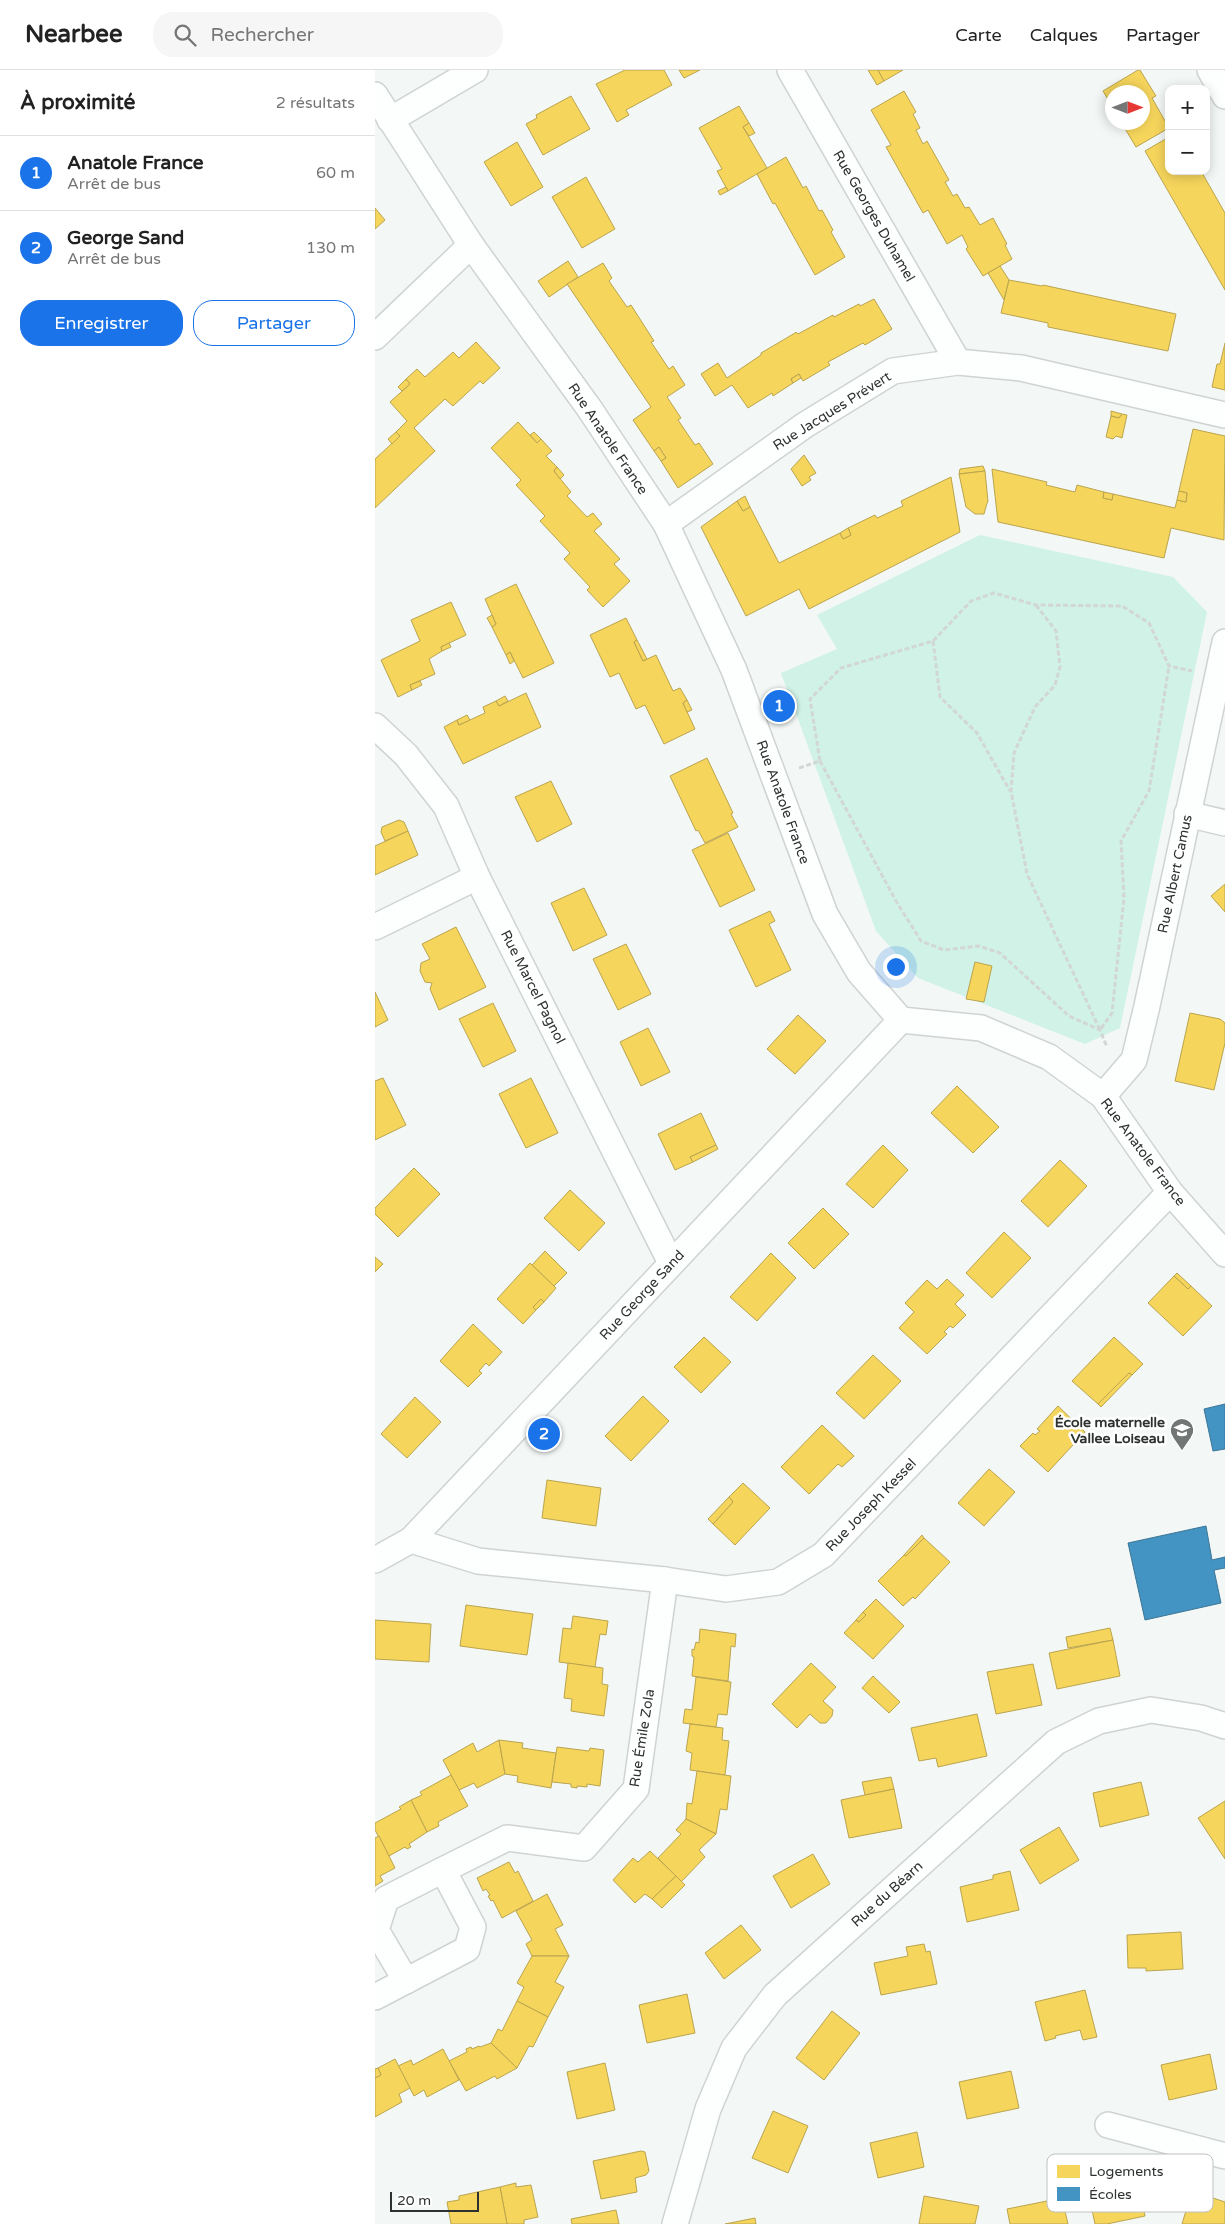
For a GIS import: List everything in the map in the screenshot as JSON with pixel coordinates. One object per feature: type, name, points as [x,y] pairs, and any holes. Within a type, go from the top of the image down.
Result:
[{"type":"street","points":[[390,120],[475,70]]},
{"type":"street","name":"Rue Georges Duhamel","points":[[790,70],[958,362]]},
{"type":"street","points":[[1210,70],[1225,96]]},
{"type":"street","name":"Rue Anatole France","points":[[375,95],[471,245],[589,408],[665,524],[735,670],[825,914],[859,972],[901,1020],[981,1028],[1049,1057],[1103,1096],[1170,1192],[1225,1254]]},
{"type":"street","points":[[375,337],[471,245]]},
{"type":"street","name":"Rue Jacques Prévert","points":[[665,524],[805,425],[893,371],[958,362],[1021,368],[1225,415]]},
{"type":"street","name":"Rue Albert Camus","points":[[1103,1096],[1134,1060],[1225,642]]},
{"type":"street","name":"Rue Marcel Pagnol","points":[[375,726],[406,755],[446,806],[477,877],[671,1263]]},
{"type":"street","points":[[1187,814],[1225,823]]},
{"type":"street","points":[[375,927],[477,877]]},
{"type":"street","name":"Rue George Sand","points":[[375,1560],[411,1540],[901,1020]]},
{"type":"street","name":"Rue Joseph Kessel","points":[[411,1540],[478,1561],[665,1580],[726,1589],[778,1582],[823,1555],[1170,1192]]},
{"type":"street","name":"Rue Émile Zola","points":[[406,1981],[375,1930],[386,1899],[507,1838],[584,1848],[636,1789],[665,1580]]},
{"type":"street","name":"Rue du Béarn","points":[[675,2224],[708,2109],[735,2048],[775,1995],[1056,1742],[1099,1721],[1151,1710],[1201,1718],[1225,1726]]},
{"type":"street","points":[[375,1997],[467,1949],[473,1927],[443,1870]]},
{"type":"street","points":[[1108,2125],[1225,2156]]},
{"type":"path","points":[[994,593],[1036,605],[1122,606],[1149,623],[1169,666],[1149,791],[1121,840],[1124,898],[1113,1004],[1111,1014],[1100,1030],[1069,1016],[1000,953],[979,946],[944,950],[921,941],[896,902],[820,761],[810,699],[841,668],[933,641],[971,601],[994,593]]},
{"type":"path","points":[[1036,605],[1056,631],[1060,666],[1055,684],[1035,706],[1014,753],[1011,791],[1027,874],[1121,1077]]},
{"type":"path","points":[[933,641],[940,697],[977,733],[1011,791]]},
{"type":"path","points":[[1169,666],[1216,678]]},
{"type":"path","points":[[773,775],[820,761]]},
{"type":"green space","points":[[980,535],[1173,577],[1207,612],[1120,1028],[1085,1044],[918,978],[876,931],[781,673],[837,649],[817,615]]},
{"type":"building: Logements","points":[[625,70],[664,70],[672,85],[626,110],[629,115],[617,122],[596,84]]},
{"type":"building: Logements","points":[[679,70],[700,70],[684,78]]},
{"type":"building: Logements","points":[[868,70],[878,70],[884,81],[877,85]]},
{"type":"building: Logements","points":[[878,70],[903,70],[884,81]]},
{"type":"building: Logements","points":[[1140,70],[1149,85],[1113,85]]},
{"type":"building: Logements","points":[[1150,86],[1156,96],[1152,98],[1165,121],[1165,130],[1136,147],[1126,130],[1150,130]]},
{"type":"building: Logements","points":[[904,91],[916,112],[913,114],[920,128],[916,130],[923,144],[927,141],[949,180],[945,182],[953,196],[957,194],[965,208],[969,207],[980,225],[993,218],[1007,244],[1005,245],[1012,259],[983,276],[966,249],[968,247],[962,235],[947,244],[928,210],[923,213],[886,147],[891,145],[871,110]]},
{"type":"building: Logements","points":[[571,96],[590,129],[543,155],[526,124],[537,118],[536,115]]},
{"type":"building: Logements","points":[[739,106],[749,123],[743,127],[767,168],[728,191],[717,171],[722,169],[699,128]]},
{"type":"building: Logements","points":[[749,123],[755,133],[749,136],[743,127]]},
{"type":"building: Logements","points":[[1165,139],[1165,175],[1203,175],[1225,213],[1225,290],[1145,151]]},
{"type":"building: Logements","points":[[517,142],[543,187],[511,206],[484,162]]},
{"type":"building: Logements","points":[[786,157],[803,188],[806,186],[819,211],[822,210],[833,230],[831,232],[845,257],[815,275],[757,174]]},
{"type":"building: Logements","points":[[586,177],[615,229],[582,248],[552,197]]},
{"type":"building: Logements","points":[[726,187],[728,191],[720,195],[718,191]]},
{"type":"building: Logements","points":[[375,208],[385,220],[375,229]]},
{"type":"building: Logements","points":[[568,261],[578,277],[549,297],[538,281]]},
{"type":"building: Logements","points":[[603,263],[612,278],[609,281],[627,307],[631,305],[654,341],[651,342],[669,369],[673,366],[685,385],[667,397],[681,418],[678,420],[695,445],[699,443],[713,464],[678,488],[661,461],[666,458],[659,447],[654,451],[633,420],[651,407],[567,284]]},
{"type":"building: Logements","points":[[1000,266],[1009,280],[1004,300],[988,273]]},
{"type":"building: Logements","points":[[1009,280],[1043,285],[1176,314],[1168,351],[1048,327],[1048,323],[1001,313]]},
{"type":"building: Logements","points":[[874,299],[892,329],[865,345],[863,343],[828,362],[830,365],[803,381],[799,374],[791,379],[793,383],[773,396],[772,393],[748,408],[732,385],[715,396],[701,374],[718,363],[727,378],[761,355],[761,353],[796,332],[798,334],[833,315],[834,317],[859,304],[860,306]]},
{"type":"building: Logements","points":[[476,342],[500,368],[483,384],[480,381],[453,406],[445,399],[414,428],[435,451],[375,508],[375,459],[400,436],[396,432],[407,421],[390,402],[410,384],[406,379],[417,369],[425,377],[453,352],[459,358]]},
{"type":"building: Logements","points":[[1225,343],[1225,390],[1212,387],[1217,364],[1220,364]]},
{"type":"building: Logements","points":[[799,374],[801,378],[793,383],[791,379]]},
{"type":"building: Logements","points":[[406,379],[410,384],[402,391],[398,387]]},
{"type":"building: Logements","points":[[1111,411],[1122,414],[1119,418],[1111,416]]},
{"type":"building: Logements","points":[[1122,414],[1127,415],[1122,438],[1116,436],[1113,439],[1106,437],[1111,416],[1119,418]]},
{"type":"building: Logements","points":[[518,422],[537,443],[541,439],[552,451],[546,456],[557,467],[554,471],[571,492],[567,496],[587,517],[593,513],[602,524],[594,531],[620,559],[614,564],[630,581],[603,607],[587,590],[590,587],[564,559],[570,553],[540,521],[545,516],[516,485],[521,480],[491,448]]},
{"type":"building: Logements","points":[[1193,429],[1225,436],[1224,540],[1171,528],[1164,558],[998,522],[992,469],[1047,482],[1046,485],[1075,492],[1077,485],[1104,492],[1103,498],[1112,500],[1113,494],[1175,508],[1177,500],[1186,502],[1187,493],[1179,491]]},
{"type":"building: Logements","points":[[396,432],[400,436],[392,444],[388,439]]},
{"type":"building: Logements","points":[[534,432],[541,439],[537,443],[530,435]]},
{"type":"building: Logements","points":[[659,447],[666,458],[661,461],[654,451]]},
{"type":"building: Logements","points":[[804,455],[816,473],[809,477],[811,480],[802,486],[791,469]]},
{"type":"building: Logements","points":[[983,466],[985,471],[959,474],[960,469]]},
{"type":"building: Logements","points":[[557,467],[564,475],[560,479],[554,471]]},
{"type":"building: Logements","points":[[985,471],[988,502],[984,514],[975,514],[966,507],[959,474]]},
{"type":"building: Logements","points":[[951,477],[960,532],[809,609],[799,589],[746,616],[701,527],[737,501],[743,511],[750,507],[779,563],[840,533],[843,539],[851,535],[848,528],[875,515],[877,518],[903,506],[901,501]]},
{"type":"building: Logements","points":[[1179,491],[1187,493],[1186,502],[1177,500]]},
{"type":"building: Logements","points":[[1104,492],[1113,494],[1112,500],[1103,498]]},
{"type":"building: Logements","points":[[745,496],[750,507],[743,511],[737,501]]},
{"type":"building: Logements","points":[[848,528],[851,535],[843,539],[840,533]]},
{"type":"building: Logements","points":[[516,584],[554,663],[523,678],[510,652],[506,655],[492,627],[496,624],[485,599]]},
{"type":"building: Logements","points":[[451,602],[466,635],[441,647],[442,651],[429,659],[435,674],[410,685],[412,690],[398,697],[381,660],[420,641],[411,620]]},
{"type":"building: Logements","points":[[492,615],[496,624],[492,627],[487,618]]},
{"type":"building: Logements","points":[[626,618],[637,640],[634,642],[643,661],[656,655],[673,691],[680,688],[687,700],[683,703],[695,729],[664,744],[645,705],[636,709],[619,673],[610,677],[590,635]]},
{"type":"building: Logements","points":[[637,640],[647,659],[643,661],[634,642]]},
{"type":"building: Logements","points":[[449,643],[451,647],[442,651],[441,647]]},
{"type":"building: Logements","points":[[510,652],[514,661],[510,664],[506,655]]},
{"type":"building: Logements","points":[[420,681],[422,685],[412,690],[410,685]]},
{"type":"building: Logements","points":[[526,693],[541,727],[463,764],[444,727],[457,720],[459,725],[485,713],[483,707],[496,701],[499,706]]},
{"type":"building: Logements","points":[[505,696],[508,701],[499,706],[496,701]]},
{"type":"building: Logements","points":[[687,700],[692,710],[687,712],[683,703]]},
{"type":"building: Logements","points":[[467,715],[470,720],[459,725],[457,720]]},
{"type":"building: Logements","points":[[707,758],[738,827],[705,843],[698,830],[696,831],[670,776]]},
{"type":"building: Logements","points":[[551,781],[572,824],[537,842],[515,797]]},
{"type":"building: Logements","points":[[399,820],[404,822],[408,831],[385,841],[381,832],[382,827]]},
{"type":"building: Logements","points":[[408,831],[418,855],[375,875],[375,846]]},
{"type":"building: Logements","points":[[728,833],[755,890],[720,907],[692,850]]},
{"type":"building: Logements","points":[[1225,884],[1225,912],[1211,896]]},
{"type":"building: Logements","points":[[584,888],[607,935],[573,951],[551,903]]},
{"type":"building: Logements","points":[[770,911],[775,921],[769,924],[791,970],[756,987],[729,930]]},
{"type":"building: Logements","points":[[456,927],[486,987],[439,1010],[430,989],[432,983],[425,982],[420,971],[421,963],[430,959],[422,944]]},
{"type":"building: Logements","points":[[626,944],[651,994],[618,1010],[593,959]]},
{"type":"building: Logements","points":[[975,962],[992,966],[984,1002],[966,999]]},
{"type":"building: Logements","points":[[375,992],[388,1020],[375,1027]]},
{"type":"building: Logements","points":[[493,1003],[516,1051],[483,1067],[459,1019]]},
{"type":"building: Logements","points":[[1190,1013],[1220,1019],[1225,1023],[1225,1043],[1214,1090],[1175,1081]]},
{"type":"building: Logements","points":[[798,1015],[826,1041],[795,1074],[767,1049]]},
{"type":"building: Logements","points":[[648,1028],[670,1072],[641,1086],[620,1042]]},
{"type":"building: Logements","points":[[383,1078],[406,1125],[375,1140],[375,1081]]},
{"type":"building: Logements","points":[[531,1078],[558,1133],[526,1148],[499,1094]]},
{"type":"building: Logements","points":[[957,1086],[999,1127],[973,1153],[931,1113]]},
{"type":"building: Logements","points":[[701,1113],[716,1145],[690,1157],[693,1162],[675,1170],[658,1134]]},
{"type":"building: Logements","points":[[716,1145],[718,1149],[693,1162],[690,1157]]},
{"type":"building: Logements","points":[[883,1145],[908,1170],[873,1208],[846,1184]]},
{"type":"building: Logements","points":[[1060,1160],[1087,1186],[1048,1227],[1021,1201]]},
{"type":"building: Logements","points":[[414,1168],[440,1194],[398,1237],[375,1214],[375,1208]]},
{"type":"building: Logements","points":[[570,1190],[605,1223],[579,1251],[544,1218]]},
{"type":"building: Logements","points":[[823,1208],[849,1234],[814,1269],[788,1243]]},
{"type":"building: Logements","points":[[1004,1232],[1031,1258],[992,1298],[966,1273]]},
{"type":"building: Logements","points":[[545,1251],[567,1273],[554,1286],[532,1265]]},
{"type":"building: Logements","points":[[771,1253],[796,1278],[757,1321],[730,1297]]},
{"type":"building: Logements","points":[[375,1257],[383,1264],[375,1272]]},
{"type":"building: Logements","points":[[530,1263],[556,1288],[544,1302],[541,1299],[533,1307],[536,1310],[523,1324],[497,1299]]},
{"type":"building: Logements","points":[[1177,1273],[1191,1286],[1188,1289],[1174,1276]]},
{"type":"building: Logements","points":[[1174,1276],[1188,1289],[1191,1286],[1212,1306],[1183,1336],[1148,1303]]},
{"type":"building: Logements","points":[[947,1279],[964,1295],[955,1304],[966,1315],[953,1328],[950,1326],[944,1332],[947,1334],[927,1354],[899,1328],[914,1312],[905,1303],[927,1280],[937,1289]]},
{"type":"building: Logements","points":[[541,1299],[544,1302],[536,1310],[533,1307]]},
{"type":"building: Logements","points":[[473,1324],[502,1352],[489,1366],[486,1363],[479,1371],[482,1373],[468,1387],[440,1361]]},
{"type":"building: Logements","points":[[704,1337],[731,1362],[701,1393],[674,1367]]},
{"type":"building: Logements","points":[[1114,1337],[1143,1364],[1132,1375],[1129,1373],[1098,1404],[1072,1381]]},
{"type":"building: Logements","points":[[873,1355],[901,1381],[864,1419],[836,1393]]},
{"type":"building: Logements","points":[[1129,1373],[1132,1375],[1101,1407],[1098,1404]]},
{"type":"building: Logements","points":[[643,1396],[669,1421],[631,1461],[605,1436]]},
{"type":"building: Logements","points":[[415,1397],[441,1422],[407,1458],[381,1434]]},
{"type":"building: Logements","points":[[1058,1406],[1085,1432],[1048,1472],[1020,1446],[1033,1433],[1035,1435],[1040,1431],[1037,1429]]},
{"type":"building: Logements","points":[[822,1425],[854,1456],[842,1467],[838,1464],[809,1494],[781,1467]]},
{"type":"building: Logements","points":[[989,1469],[1015,1492],[984,1526],[958,1503]]},
{"type":"building: Logements","points":[[547,1480],[601,1488],[596,1526],[542,1518]]},
{"type":"building: Logements","points":[[743,1483],[770,1508],[735,1545],[713,1524],[733,1502],[729,1497]]},
{"type":"building: Logements","points":[[729,1497],[733,1502],[713,1524],[708,1519]]},
{"type":"building: Logements","points":[[922,1535],[924,1538],[906,1556],[904,1555]]},
{"type":"building: Logements","points":[[924,1538],[950,1562],[915,1599],[913,1597],[903,1606],[878,1581]]},
{"type":"building: Logements","points":[[876,1599],[904,1626],[873,1659],[844,1633],[856,1620],[859,1622],[866,1615],[863,1612]]},
{"type":"building: Logements","points":[[466,1605],[533,1614],[527,1655],[460,1646]]},
{"type":"building: Logements","points":[[863,1612],[866,1615],[859,1622],[856,1620]]},
{"type":"building: Logements","points":[[573,1616],[608,1621],[606,1635],[600,1634],[595,1667],[559,1662],[563,1628],[571,1629]]},
{"type":"building: Logements","points":[[375,1620],[431,1624],[429,1662],[375,1659]]},
{"type":"building: Logements","points":[[1110,1628],[1113,1640],[1068,1648],[1066,1637]]},
{"type":"building: Logements","points":[[700,1629],[736,1634],[735,1647],[731,1646],[728,1681],[692,1676],[694,1657],[692,1656],[692,1649],[694,1650],[696,1642],[699,1643]]},
{"type":"building: Logements","points":[[1113,1640],[1120,1676],[1057,1689],[1049,1653]]},
{"type":"building: Logements","points":[[568,1663],[603,1668],[602,1684],[608,1685],[604,1716],[571,1711],[572,1699],[564,1698]]},
{"type":"building: Logements","points":[[811,1663],[836,1687],[823,1701],[833,1710],[832,1716],[826,1723],[820,1723],[810,1714],[797,1728],[772,1704]]},
{"type":"building: Logements","points":[[1033,1664],[1042,1705],[996,1714],[987,1672]]},
{"type":"building: Logements","points":[[873,1676],[900,1702],[889,1713],[862,1688]]},
{"type":"building: Logements","points":[[696,1677],[731,1682],[727,1715],[718,1714],[716,1727],[683,1723],[685,1709],[692,1710]]},
{"type":"building: Logements","points":[[977,1714],[987,1756],[938,1767],[936,1758],[919,1761],[911,1728]]},
{"type":"building: Logements","points":[[690,1724],[723,1728],[722,1740],[729,1741],[725,1775],[690,1770],[692,1753],[686,1751]]},
{"type":"building: Logements","points":[[499,1740],[505,1774],[477,1788],[474,1783],[459,1790],[443,1760],[473,1743],[477,1752]]},
{"type":"building: Logements","points":[[499,1740],[523,1743],[522,1748],[556,1753],[551,1788],[517,1782],[518,1776],[505,1774]]},
{"type":"building: Logements","points":[[557,1747],[589,1751],[590,1748],[604,1750],[600,1786],[587,1784],[587,1787],[577,1786],[577,1788],[571,1787],[571,1784],[552,1782]]},
{"type":"building: Logements","points":[[697,1771],[731,1776],[727,1810],[720,1809],[716,1834],[686,1819],[687,1803],[692,1804]]},
{"type":"building: Logements","points":[[451,1775],[468,1806],[438,1822],[439,1826],[427,1832],[411,1800],[422,1795],[420,1792]]},
{"type":"building: Logements","points":[[891,1777],[894,1789],[865,1795],[862,1782]]},
{"type":"building: Logements","points":[[1141,1782],[1149,1815],[1100,1827],[1093,1793]]},
{"type":"building: Logements","points":[[894,1789],[902,1828],[849,1838],[841,1800]]},
{"type":"building: Logements","points":[[411,1800],[427,1832],[409,1844],[411,1847],[407,1849],[405,1847],[389,1856],[375,1830],[375,1823],[401,1809],[399,1807]]},
{"type":"building: Logements","points":[[1225,1801],[1225,1859],[1198,1818]]},
{"type":"building: Logements","points":[[686,1819],[716,1834],[699,1850],[705,1857],[681,1882],[658,1858],[681,1834],[676,1830]]},
{"type":"building: Logements","points":[[1059,1827],[1079,1860],[1040,1884],[1020,1850]]},
{"type":"building: Logements","points":[[379,1836],[395,1868],[380,1876],[383,1881],[375,1886],[375,1838]]},
{"type":"building: Logements","points":[[650,1851],[676,1876],[652,1899],[645,1894],[635,1903],[613,1880],[633,1858],[638,1862]]},
{"type":"building: Logements","points":[[813,1854],[830,1884],[791,1908],[773,1876]]},
{"type":"building: Logements","points":[[509,1862],[515,1873],[518,1871],[533,1901],[502,1918],[493,1900],[491,1901],[488,1896],[490,1895],[486,1889],[483,1891],[477,1878]]},
{"type":"building: Logements","points":[[1010,1871],[1019,1910],[967,1922],[960,1887],[993,1879],[993,1875]]},
{"type":"building: Logements","points":[[676,1876],[685,1885],[662,1908],[652,1899]]},
{"type":"building: Logements","points":[[547,1894],[563,1925],[555,1929],[569,1956],[532,1956],[526,1944],[532,1940],[516,1911]]},
{"type":"building: Logements","points":[[741,1925],[761,1950],[724,1979],[705,1953]]},
{"type":"building: Logements","points":[[1181,1932],[1183,1969],[1146,1971],[1146,1968],[1128,1968],[1127,1935]]},
{"type":"building: Logements","points":[[924,1944],[926,1952],[930,1951],[937,1984],[881,1995],[874,1963],[908,1956],[906,1947]]},
{"type":"building: Logements","points":[[532,1956],[569,1956],[555,1982],[564,1987],[548,2017],[517,2001],[524,1987],[517,1983]]},
{"type":"building: Logements","points":[[1085,1990],[1097,2037],[1083,2040],[1080,2030],[1055,2036],[1056,2038],[1045,2041],[1035,2002]]},
{"type":"building: Logements","points":[[687,1994],[695,2033],[647,2043],[639,2005]]},
{"type":"building: Logements","points":[[517,2001],[548,2017],[533,2047],[529,2046],[517,2068],[491,2043],[498,2029],[502,2031]]},
{"type":"building: Logements","points":[[832,2011],[860,2033],[824,2080],[796,2058]]},
{"type":"building: Logements","points":[[491,2043],[517,2068],[497,2079],[495,2076],[466,2091],[449,2061],[467,2052],[466,2049]]},
{"type":"building: Logements","points":[[443,2049],[459,2080],[427,2097],[424,2090],[414,2096],[398,2066],[411,2060],[413,2065]]},
{"type":"building: Logements","points":[[1210,2054],[1217,2089],[1169,2100],[1161,2065]]},
{"type":"building: Logements","points":[[395,2059],[410,2088],[399,2094],[402,2102],[375,2117],[375,2078],[381,2075],[378,2068]]},
{"type":"building: Logements","points":[[605,2063],[615,2110],[577,2119],[567,2072]]},
{"type":"building: Logements","points":[[378,2068],[381,2075],[375,2078],[375,2069]]},
{"type":"building: Logements","points":[[1011,2071],[1019,2108],[967,2119],[959,2082]]},
{"type":"building: Logements","points":[[773,2111],[808,2126],[788,2173],[752,2158]]},
{"type":"building: Logements","points":[[917,2132],[924,2167],[878,2178],[870,2143]]},
{"type":"building: Logements","points":[[641,2151],[645,2152],[649,2171],[646,2175],[635,2178],[637,2192],[601,2199],[593,2161]]},
{"type":"building: Logements","points":[[516,2183],[516,2187],[531,2185],[538,2217],[524,2220],[524,2224],[507,2224],[500,2187]]},
{"type":"building: Logements","points":[[500,2187],[507,2224],[451,2224],[447,2202],[459,2200],[459,2196]]},
{"type":"building: Logements","points":[[924,2196],[979,2206],[975,2224],[919,2224]]},
{"type":"building: Logements","points":[[1213,2198],[1225,2202],[1225,2224],[1182,2224],[1186,2212],[1213,2212]]},
{"type":"building: Logements","points":[[1047,2201],[1047,2212],[1065,2212],[1068,2224],[1010,2224],[1007,2209]]},
{"type":"building: Logements","points":[[616,2210],[619,2224],[572,2224],[571,2219]]},
{"type":"building: Logements","points":[[1092,2212],[1144,2212],[1145,2216],[1107,2224],[1095,2224]]},
{"type":"building: Logements","points":[[755,2218],[756,2224],[725,2224]]},
{"type":"building: Écoles","points":[[1225,1404],[1225,1449],[1213,1451],[1204,1409]]},
{"type":"building: Écoles","points":[[1206,1526],[1212,1560],[1225,1557],[1225,1568],[1214,1570],[1221,1603],[1145,1620],[1128,1543]]},
{"type":"place","name":"Anatole France","points":[[779,706]]},
{"type":"place","name":"George Sand","points":[[544,1434]]},
{"type":"place","name":"École maternelle Vallee Loiseau","points":[[1182,1451]]}]
